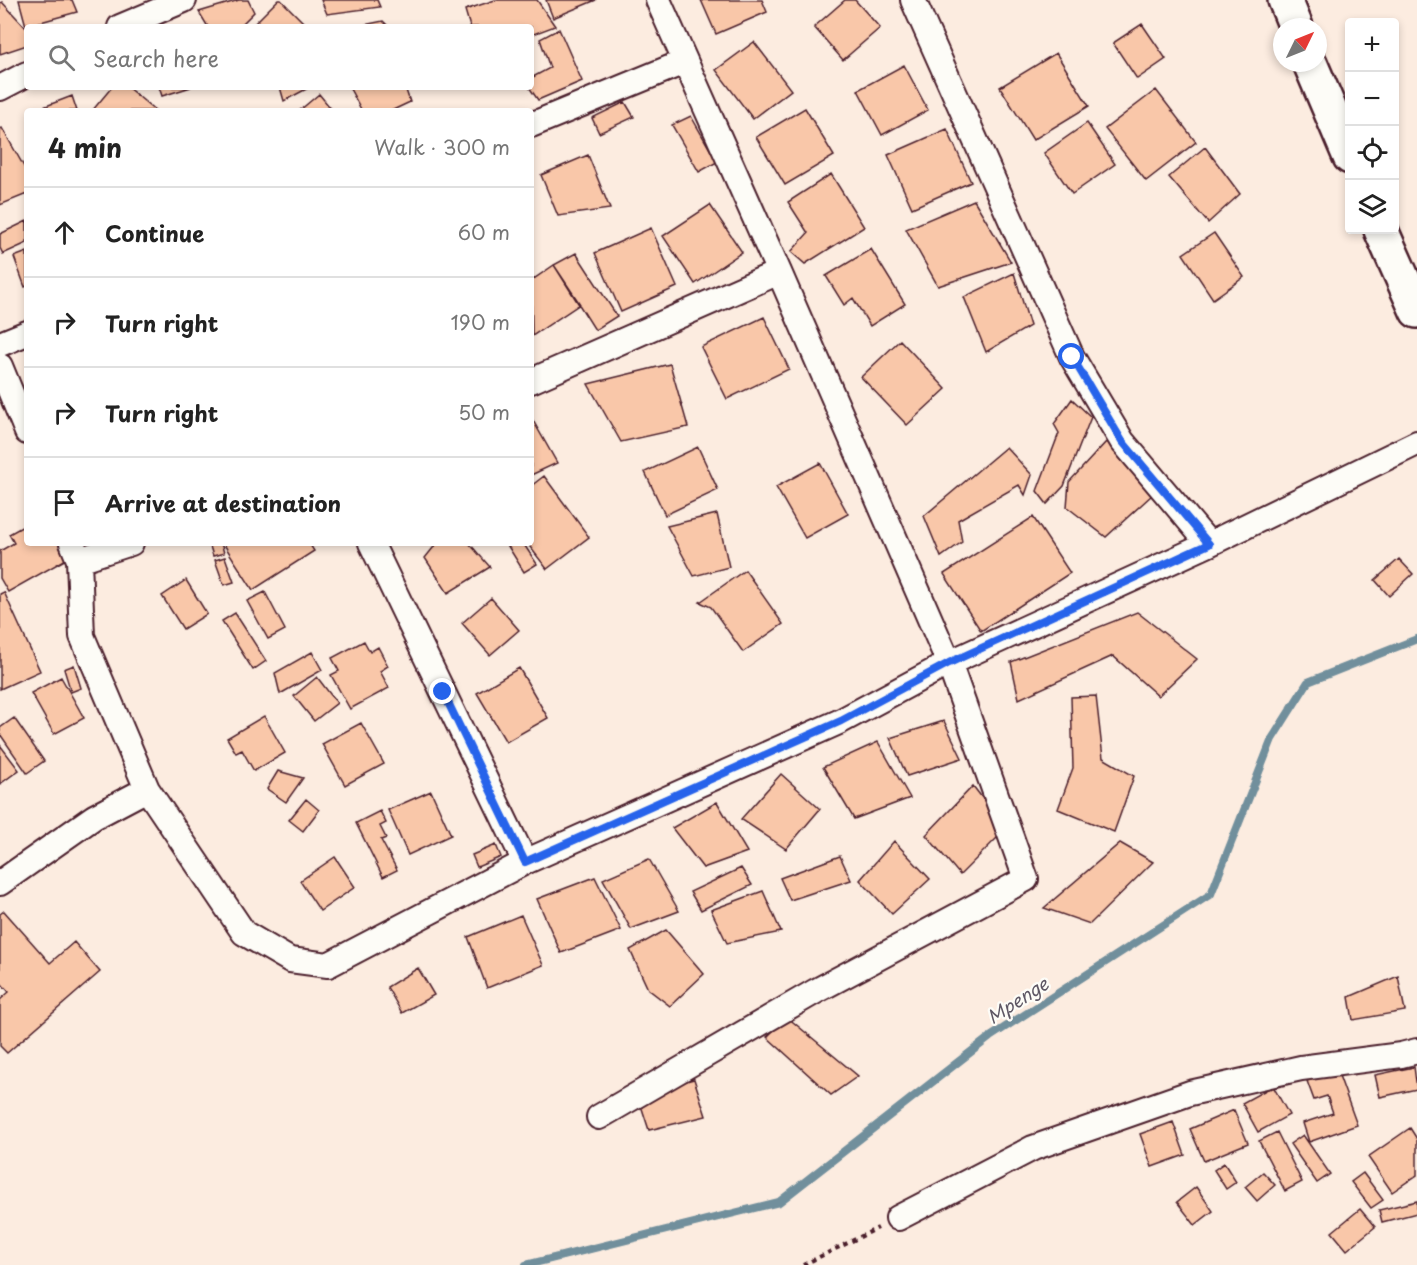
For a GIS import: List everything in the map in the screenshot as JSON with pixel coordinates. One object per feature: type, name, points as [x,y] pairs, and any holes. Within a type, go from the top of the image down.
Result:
[{"type":"main road","points":[[1285,0],[1292,18]]},
{"type":"main road","points":[[1314,72],[1345,145]]},
{"type":"main road","points":[[1383,234],[1417,312]]},
{"type":"street","points":[[127,24],[184,0]]},
{"type":"street","points":[[599,1117],[816,991],[1026,879],[949,663],[780,272],[658,0]]},
{"type":"street","points":[[913,0],[1072,357],[1122,441],[1209,544]]},
{"type":"street","points":[[534,124],[684,62]]},
{"type":"street","points":[[0,88],[24,76]]},
{"type":"street","points":[[534,380],[780,272]]},
{"type":"street","points":[[0,344],[24,334]]},
{"type":"street","points":[[0,366],[24,425]]},
{"type":"street","points":[[113,546],[76,552],[82,636],[147,789],[244,933],[290,960],[328,965],[525,862],[841,721],[949,663],[1209,544],[1417,443]]},
{"type":"street","points":[[372,546],[525,862]]},
{"type":"street","points":[[0,883],[94,817],[147,789]]},
{"type":"street","points":[[898,1218],[1033,1148],[1190,1093],[1301,1068],[1417,1051]]},
{"type":"path","points":[[803,1265],[898,1218]]},
{"type":"building","points":[[19,0],[72,0],[77,12],[33,24],[25,24]]},
{"type":"building","points":[[239,0],[248,0],[254,12],[242,24],[206,24],[199,12]]},
{"type":"building","points":[[278,0],[281,0],[305,24],[254,24]]},
{"type":"building","points":[[321,0],[377,0],[380,7],[327,14]]},
{"type":"building","points":[[495,0],[537,0],[555,26],[534,34],[534,24],[469,24],[465,10]]},
{"type":"building","points":[[546,0],[596,0],[553,18]]},
{"type":"building","points":[[701,0],[762,0],[767,12],[716,34]]},
{"type":"building","points":[[845,0],[855,0],[880,28],[843,60],[814,27]]},
{"type":"building","points":[[2,2],[24,26],[24,46],[0,54],[0,3]]},
{"type":"building","points":[[383,21],[386,24],[368,24]]},
{"type":"building","points":[[1142,24],[1166,59],[1137,79],[1113,43]]},
{"type":"building","points":[[559,29],[582,81],[538,100],[531,90],[534,90],[534,76],[550,68],[540,39]]},
{"type":"building","points":[[754,42],[791,90],[753,119],[716,70]]},
{"type":"building","points":[[1056,53],[1089,106],[1033,140],[1000,87]]},
{"type":"building","points":[[904,65],[928,110],[882,135],[858,90]]},
{"type":"building","points":[[110,90],[131,90],[152,108],[94,108]]},
{"type":"building","points":[[160,90],[181,90],[162,96]]},
{"type":"building","points":[[281,90],[304,90],[284,101]]},
{"type":"building","points":[[351,90],[406,90],[410,102],[397,108],[360,108]]},
{"type":"building","points":[[1156,90],[1196,142],[1146,181],[1105,129]]},
{"type":"building","points":[[319,94],[331,108],[303,108]]},
{"type":"building","points":[[72,96],[76,108],[41,108]]},
{"type":"building","points":[[625,102],[634,117],[599,133],[592,118]]},
{"type":"building","points":[[805,108],[834,156],[785,185],[756,137]]},
{"type":"building","points":[[691,116],[717,162],[699,172],[672,125]]},
{"type":"building","points":[[1087,123],[1115,164],[1072,194],[1044,153]]},
{"type":"building","points":[[2,128],[24,167],[24,195],[0,205],[0,129]]},
{"type":"building","points":[[947,129],[971,182],[912,208],[888,155]]},
{"type":"building","points":[[1205,147],[1240,194],[1208,223],[1169,177]]},
{"type":"building","points":[[588,155],[610,209],[558,216],[541,175]]},
{"type":"building","points":[[831,174],[864,227],[805,264],[791,252],[808,233],[788,202]]},
{"type":"building","points":[[974,200],[1011,262],[938,286],[906,229]]},
{"type":"building","points":[[710,205],[742,252],[695,284],[663,236]]},
{"type":"building","points":[[24,222],[24,244],[3,254],[0,248],[0,234]]},
{"type":"building","points":[[651,228],[677,287],[621,312],[595,253]]},
{"type":"building","points":[[1214,233],[1244,277],[1213,299],[1183,254]]},
{"type":"building","points":[[871,249],[905,304],[870,326],[853,298],[844,305],[826,276]]},
{"type":"building","points":[[24,253],[24,284],[14,257]]},
{"type":"building","points":[[576,253],[617,316],[595,330],[554,265]]},
{"type":"building","points":[[554,265],[580,304],[534,335],[534,279]]},
{"type":"building","points":[[1014,273],[1030,326],[986,352],[964,297]]},
{"type":"building","points":[[764,317],[789,369],[727,399],[701,347]]},
{"type":"building","points":[[900,340],[946,389],[907,425],[861,377]]},
{"type":"building","points":[[670,364],[688,427],[621,442],[588,384]]},
{"type":"building","points":[[1072,399],[1091,417],[1064,486],[1047,504],[1037,491],[1059,433],[1054,424]]},
{"type":"building","points":[[534,422],[557,463],[534,474]]},
{"type":"building","points":[[1107,441],[1152,495],[1106,537],[1067,507],[1069,482]]},
{"type":"building","points":[[698,447],[718,490],[665,515],[645,472]]},
{"type":"building","points":[[1006,447],[1032,475],[1025,495],[1019,485],[958,520],[962,542],[941,557],[924,516]]},
{"type":"building","points":[[820,463],[848,514],[805,538],[776,487]]},
{"type":"building","points":[[544,476],[589,537],[547,569],[529,546],[534,546],[534,484]]},
{"type":"building","points":[[717,514],[729,567],[694,576],[667,526]]},
{"type":"building","points":[[1033,517],[1070,573],[981,631],[944,574]]},
{"type":"building","points":[[24,526],[24,546],[64,546],[70,557],[8,592],[0,578],[0,551],[14,543],[9,534]]},
{"type":"building","points":[[210,546],[222,546],[224,553],[213,556]]},
{"type":"building","points":[[225,546],[311,546],[314,551],[253,590]]},
{"type":"building","points":[[435,546],[472,546],[490,567],[448,593],[425,558]]},
{"type":"building","points":[[508,546],[525,546],[537,564],[524,572]]},
{"type":"building","points":[[225,557],[234,582],[224,585],[215,560]]},
{"type":"building","points":[[1399,559],[1413,574],[1389,596],[1375,580]]},
{"type":"building","points":[[745,570],[783,624],[743,652],[711,607],[700,602]]},
{"type":"building","points":[[186,580],[207,614],[183,629],[162,596]]},
{"type":"building","points":[[4,592],[40,671],[0,689],[0,594]]},
{"type":"building","points":[[265,592],[285,630],[268,639],[247,601]]},
{"type":"building","points":[[491,598],[519,630],[490,655],[462,623]]},
{"type":"building","points":[[1137,612],[1197,659],[1158,696],[1113,656],[1019,699],[1011,662]]},
{"type":"building","points":[[235,613],[266,661],[253,670],[222,621]]},
{"type":"building","points":[[364,641],[370,652],[378,647],[388,666],[380,671],[389,688],[350,709],[331,675],[339,671],[332,658]]},
{"type":"building","points":[[312,652],[322,670],[280,694],[275,673]]},
{"type":"building","points":[[74,665],[81,688],[71,692],[64,669]]},
{"type":"building","points":[[519,668],[548,718],[506,742],[477,693]]},
{"type":"building","points":[[61,677],[84,718],[54,734],[31,693]]},
{"type":"building","points":[[317,677],[337,703],[314,721],[294,696]]},
{"type":"building","points":[[1096,696],[1103,758],[1134,776],[1114,832],[1058,809],[1073,768],[1071,697]]},
{"type":"building","points":[[264,716],[285,753],[254,771],[242,750],[236,753],[227,738]]},
{"type":"building","points":[[14,718],[44,761],[27,773],[0,734],[0,728]]},
{"type":"building","points":[[944,721],[962,758],[907,776],[890,738]]},
{"type":"building","points":[[361,723],[384,764],[345,785],[322,744]]},
{"type":"building","points":[[878,742],[910,798],[854,819],[823,767]]},
{"type":"building","points":[[0,745],[19,770],[0,784]]},
{"type":"building","points":[[278,771],[303,778],[286,802],[267,789]]},
{"type":"building","points":[[781,774],[820,809],[786,849],[741,819]]},
{"type":"building","points":[[973,786],[1006,829],[960,875],[926,835]]},
{"type":"building","points":[[431,791],[451,835],[408,855],[388,810]]},
{"type":"building","points":[[306,799],[319,810],[303,831],[289,820]]},
{"type":"building","points":[[717,802],[747,852],[703,868],[672,828]]},
{"type":"building","points":[[380,811],[386,823],[380,826],[386,838],[381,840],[397,870],[383,877],[356,823]]},
{"type":"building","points":[[894,841],[930,879],[892,914],[860,880]]},
{"type":"building","points":[[1120,843],[1153,862],[1090,924],[1044,908]]},
{"type":"building","points":[[496,845],[501,857],[477,867],[472,855]]},
{"type":"building","points":[[840,856],[851,880],[790,900],[780,878]]},
{"type":"building","points":[[335,857],[355,887],[320,911],[300,881]]},
{"type":"building","points":[[649,859],[679,911],[631,929],[603,879]]},
{"type":"building","points":[[741,868],[752,885],[701,910],[690,892]]},
{"type":"building","points":[[595,877],[621,930],[561,953],[537,899]]},
{"type":"building","points":[[763,891],[781,932],[727,943],[711,910]]},
{"type":"building","points":[[4,911],[50,963],[74,942],[100,972],[7,1053],[0,1046],[0,1000],[9,992],[0,982],[0,914]]},
{"type":"building","points":[[521,915],[543,965],[487,988],[468,937]]},
{"type":"building","points":[[666,930],[704,974],[670,1006],[648,989],[630,950]]},
{"type":"building","points":[[418,968],[434,995],[402,1013],[387,987]]},
{"type":"building","points":[[1398,976],[1405,1011],[1353,1020],[1349,997]]},
{"type":"building","points":[[787,1017],[858,1076],[831,1095],[767,1037]]},
{"type":"building","points":[[1414,1067],[1417,1089],[1380,1097],[1375,1075]]},
{"type":"building","points":[[1337,1070],[1357,1125],[1309,1142],[1303,1123],[1333,1113],[1327,1096],[1314,1100],[1307,1081]]},
{"type":"building","points":[[694,1079],[706,1116],[649,1130],[637,1093]]},
{"type":"building","points":[[1273,1086],[1289,1115],[1258,1132],[1242,1103]]},
{"type":"building","points":[[1234,1110],[1248,1143],[1204,1161],[1190,1129]]},
{"type":"building","points":[[1173,1122],[1185,1155],[1152,1167],[1140,1134]]},
{"type":"building","points":[[1410,1128],[1417,1139],[1417,1175],[1392,1192],[1368,1157]]},
{"type":"building","points":[[1277,1132],[1302,1182],[1285,1191],[1259,1141]]},
{"type":"building","points":[[1303,1135],[1330,1174],[1317,1183],[1290,1144]]},
{"type":"building","points":[[1224,1163],[1236,1182],[1226,1189],[1214,1170]]},
{"type":"building","points":[[1263,1172],[1275,1185],[1257,1201],[1245,1187]]},
{"type":"building","points":[[1363,1173],[1383,1200],[1371,1208],[1351,1182]]},
{"type":"building","points":[[1196,1187],[1213,1211],[1195,1225],[1177,1202]]},
{"type":"building","points":[[1417,1201],[1417,1213],[1382,1222],[1379,1210]]},
{"type":"building","points":[[1360,1209],[1375,1227],[1347,1250],[1332,1232]]},
{"type":"waterway","name":"Mpenge","points":[[526,1265],[779,1202],[990,1037],[1211,894],[1272,739],[1308,682],[1417,639]]},
{"type":"route","points":[[443,692],[525,862],[841,721],[949,663],[1209,544],[1122,441],[1072,357]]}]
